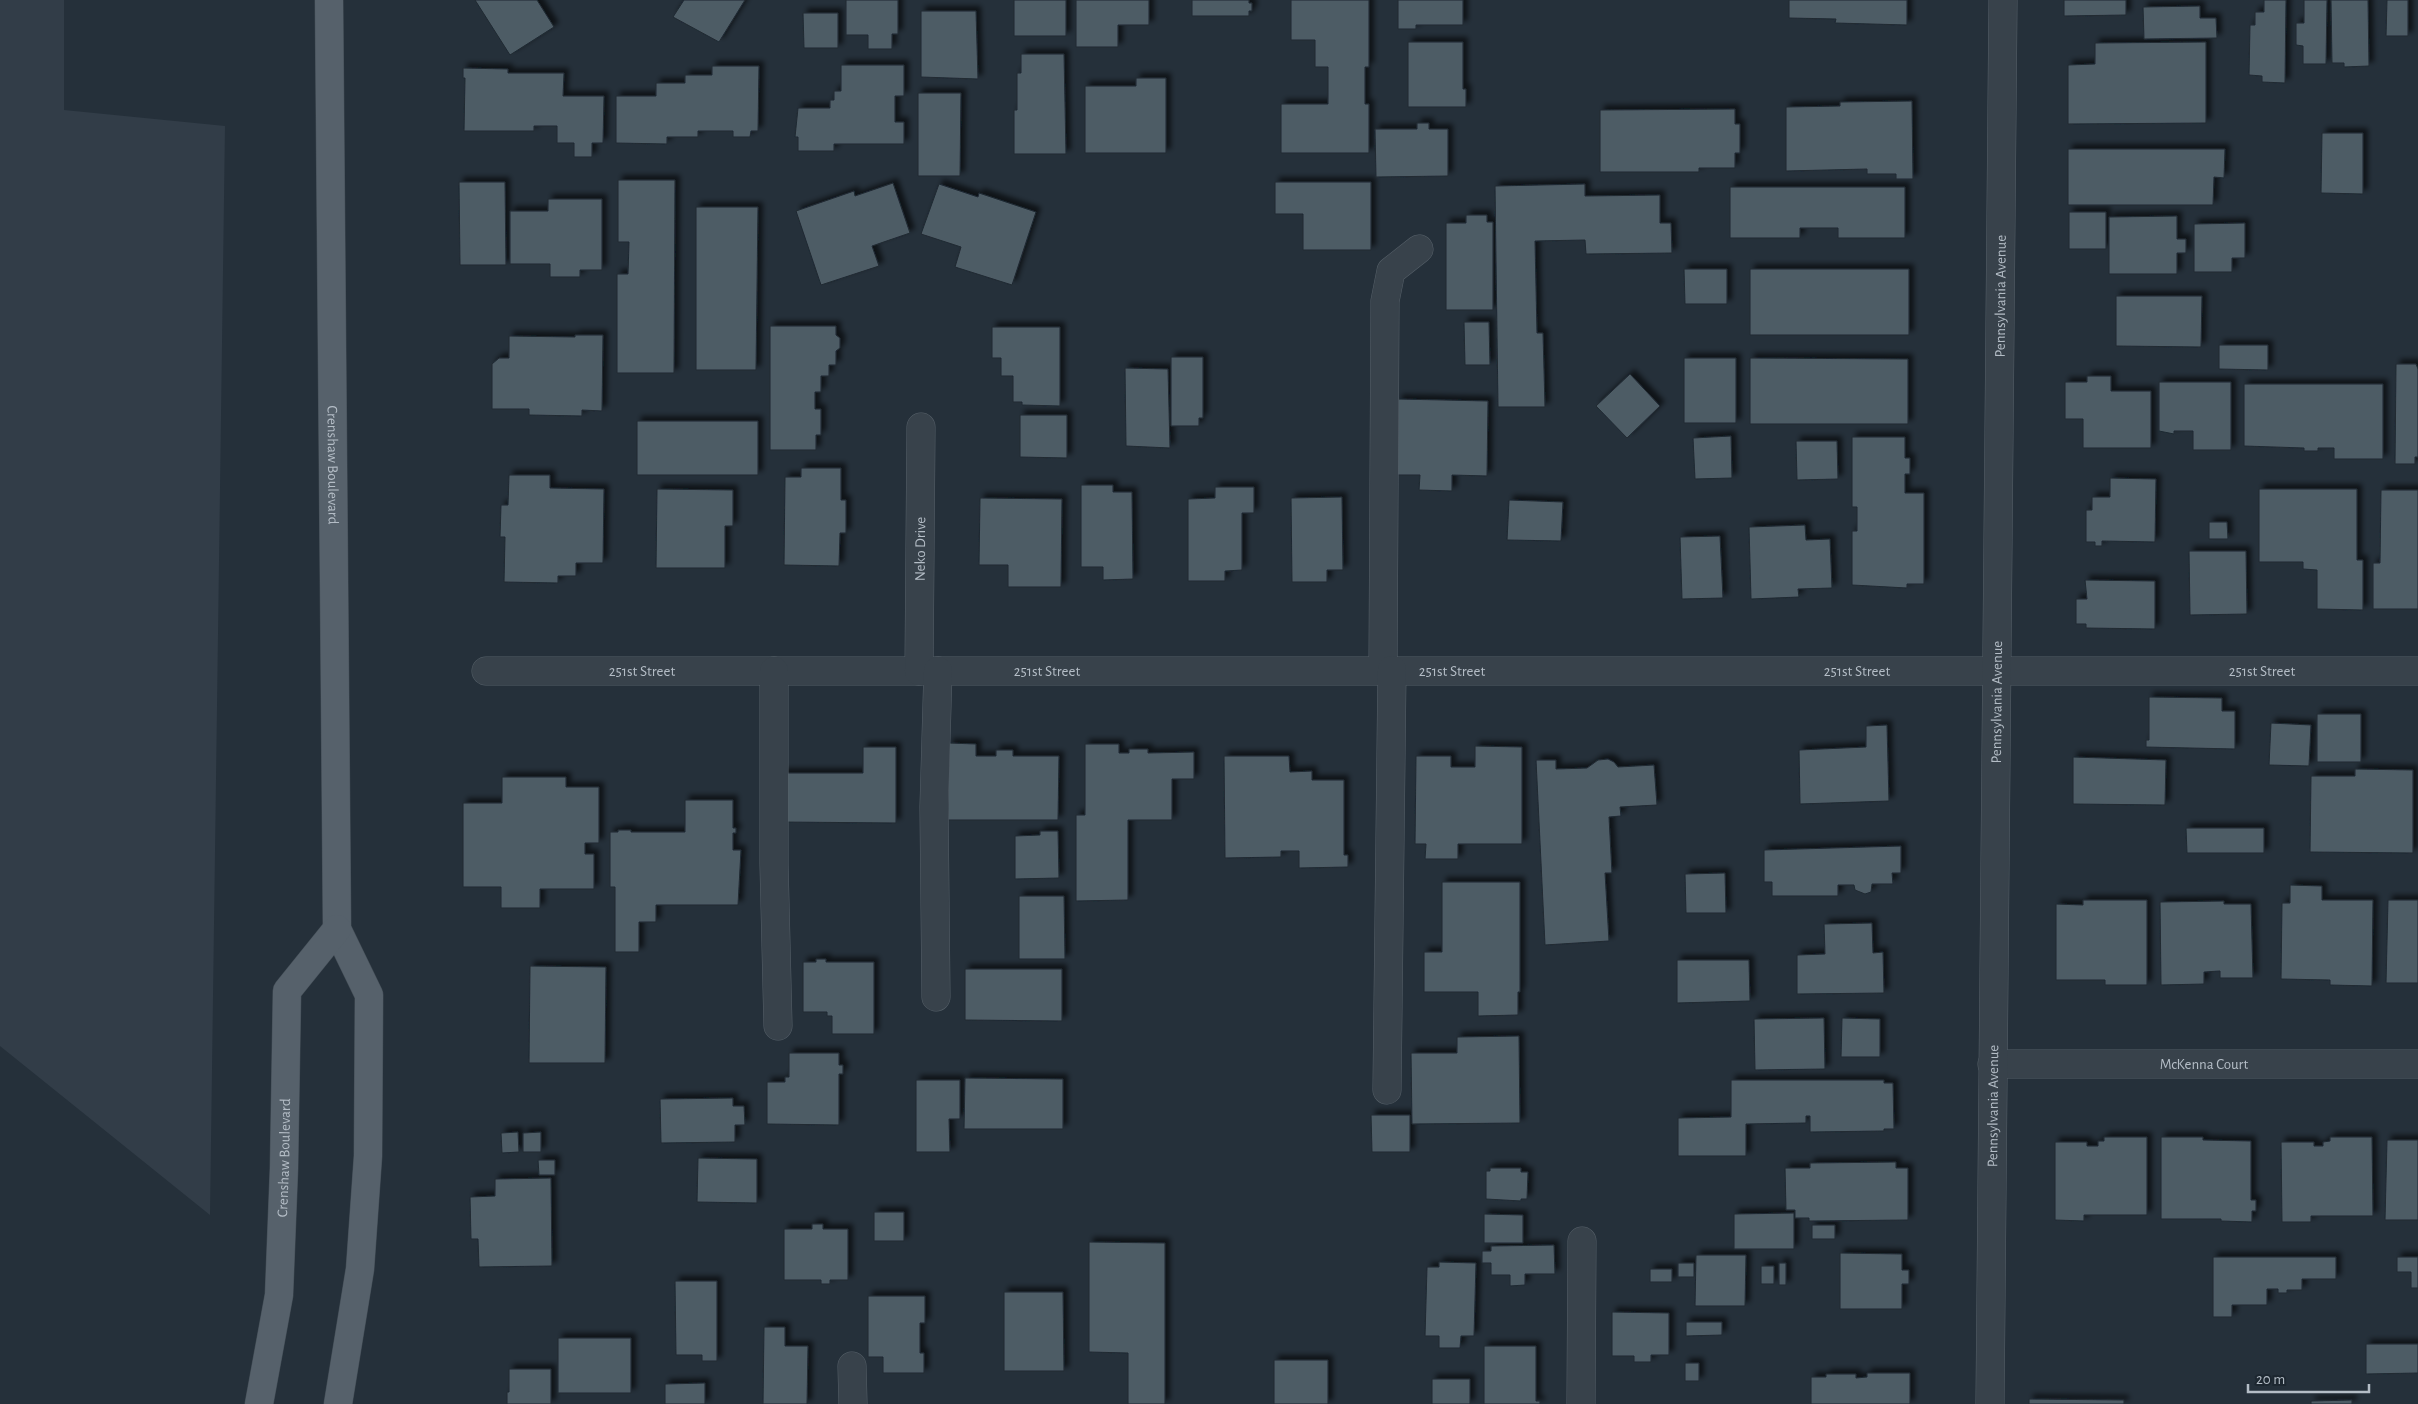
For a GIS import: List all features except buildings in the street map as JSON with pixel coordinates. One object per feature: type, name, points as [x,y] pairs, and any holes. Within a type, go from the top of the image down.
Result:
[{"type":"main road","name":"Crenshaw Boulevard","points":[[329,0],[337,929],[369,995],[368,1156],[360,1269],[338,1404]]},
{"type":"main road","name":"Crenshaw Boulevard","points":[[260,1404],[279,1295],[284,1168],[287,991],[337,929]]},
{"type":"street","name":"Pennsylvania Avenue","points":[[1990,1404],[2004,0]]},
{"type":"street","points":[[1387,1090],[1386,301],[1391,271],[1419,249]]},
{"type":"street","name":"Neko Drive","points":[[921,427],[934,807],[936,997]]},
{"type":"street","name":"251st Street","points":[[486,671],[2418,670]]},
{"type":"street","points":[[774,671],[774,864],[778,1026]]},
{"type":"street","name":"McKenna Court","points":[[1992,1064],[2418,1064]]},
{"type":"street","points":[[1581,1404],[1582,1241]]},
{"type":"street","points":[[852,1366],[853,1404]]},
{"type":"shaded area","points":[[0,0],[64,0],[64,110],[225,126],[210,1215],[0,1046]]}]
